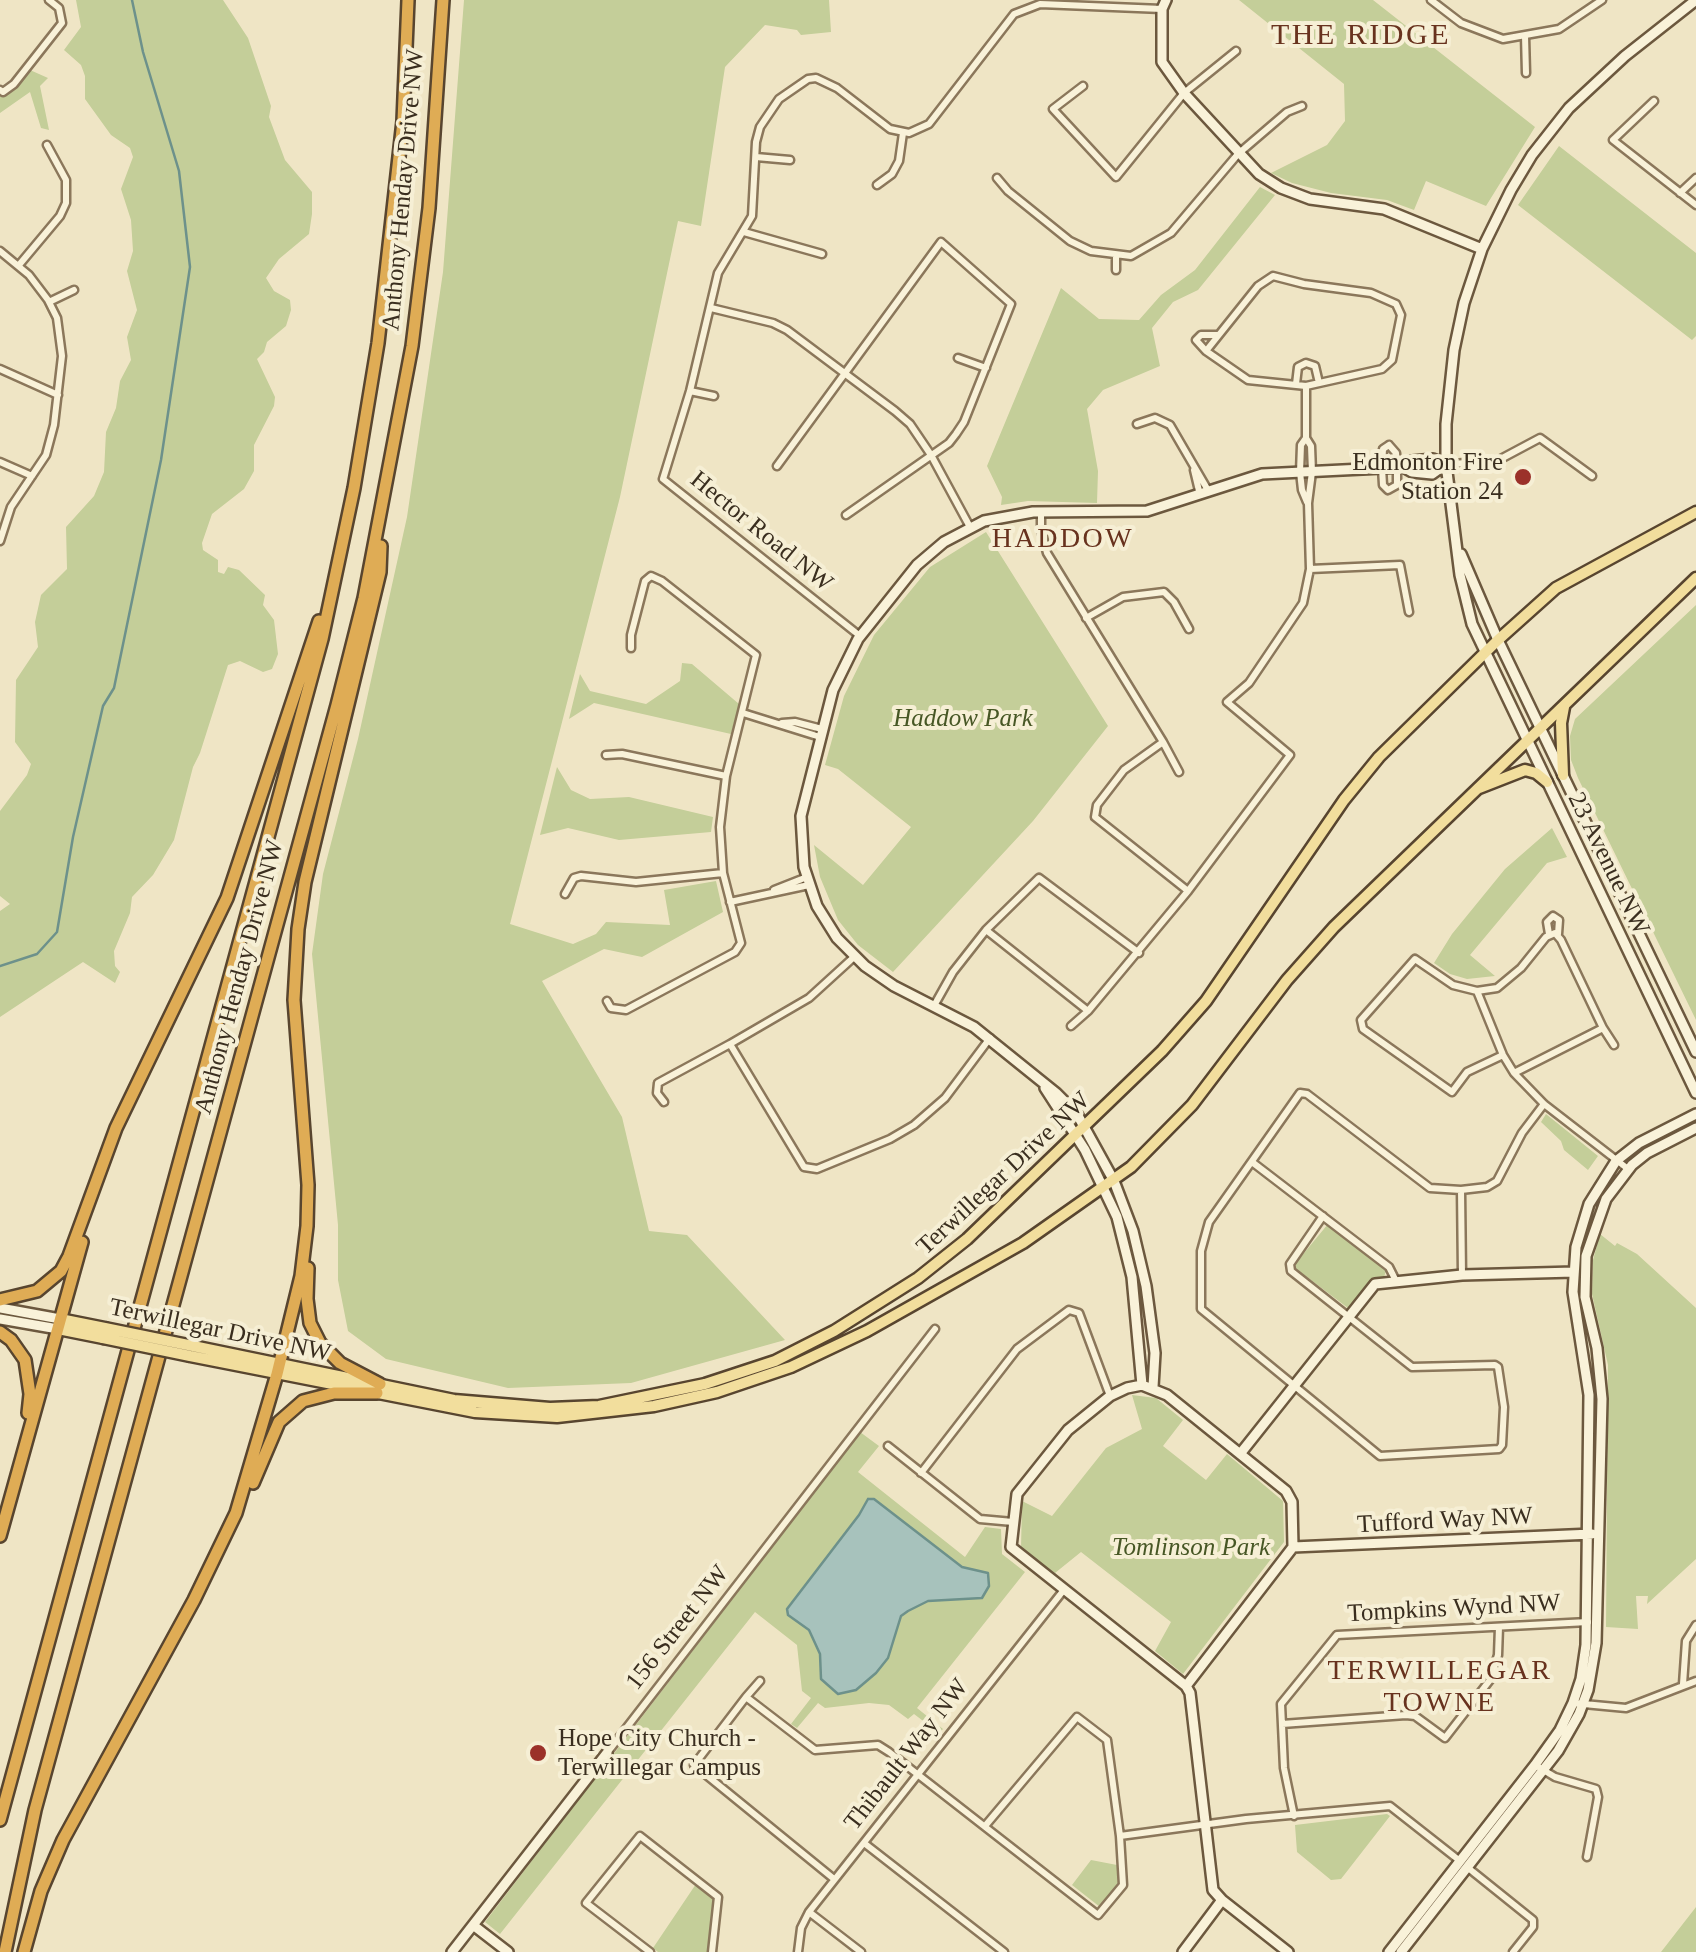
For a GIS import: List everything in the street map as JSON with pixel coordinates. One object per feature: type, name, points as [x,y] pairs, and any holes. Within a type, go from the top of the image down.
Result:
[{"type":"highway","name":"Anthony Henday Drive NW","points":[[0,1820],[290,764],[336,574],[354,488],[387,276],[402,120],[408,0]]},
{"type":"highway","name":"Anthony Henday Drive NW","points":[[5,1952],[44,1778],[338,705],[383,508],[412,346],[425,245],[443,0]]},
{"type":"highway","points":[[236,1514],[278,1369],[304,1252],[308,1185],[294,1000],[298,929],[305,882],[380,572],[383,508]]},
{"type":"highway","points":[[0,1300],[37,1291],[61,1271],[70,1256],[142,1069],[227,898],[336,574]]},
{"type":"highway","points":[[0,1536],[102,1169]]},
{"type":"highway","points":[[304,1252],[310,1323],[320,1343],[340,1363],[378,1389]]},
{"type":"highway","points":[[0,1332],[18,1349],[29,1378],[23,1452]]},
{"type":"highway","points":[[24,1952],[41,1892],[63,1840],[258,1475],[279,1422],[316,1396],[378,1389]]},
{"type":"main road","name":"Terwillegar Drive NW","points":[[378,1389],[475,1403],[550,1408],[599,1406],[650,1396],[754,1369],[834,1331],[918,1278],[967,1239],[1162,1051],[1206,1002],[1344,800],[1379,757],[1484,653],[1556,588],[1696,512]]},
{"type":"main road","name":"Terwillegar Drive NW","points":[[59,1324],[475,1412],[557,1417],[636,1409],[717,1392],[791,1367],[868,1331],[1023,1244],[1141,1158],[1192,1105],[1334,927],[1696,578]]},
{"type":"main road","points":[[1564,776],[1561,713],[1568,698]]},
{"type":"main road","points":[[1473,790],[1524,770],[1536,773],[1546,782]]},
{"type":"street","points":[[2,91],[14,84],[62,22],[62,14],[49,0]]},
{"type":"street","points":[[1432,0],[1461,23],[1503,39],[1559,30],[1602,0]]},
{"type":"street","points":[[1458,546],[1446,464],[1448,394],[1456,339],[1482,248],[1532,155],[1570,108],[1625,56],[1696,0]]},
{"type":"street","points":[[878,185],[892,174],[898,162],[903,133],[929,124],[1014,14],[1040,4],[1164,5],[1162,62],[1184,93],[1259,174],[1291,193],[1324,202],[1384,209],[1482,248]]},
{"type":"street","points":[[1525,36],[1526,73]]},
{"type":"street","points":[[1082,86],[1054,109],[1116,177],[1184,93],[1236,51]]},
{"type":"street","name":"Hector Road NW","points":[[860,636],[663,478],[690,391],[721,265],[752,216],[756,142],[768,114],[790,89],[808,79],[824,80],[878,122],[903,133]]},
{"type":"street","points":[[1654,101],[1613,140],[1696,205]]},
{"type":"street","points":[[997,178],[1070,241],[1091,251],[1131,256],[1170,233],[1238,154],[1287,112],[1302,106]]},
{"type":"street","points":[[19,265],[60,216],[66,203],[66,180],[47,145]]},
{"type":"street","points":[[756,157],[790,160]]},
{"type":"street","points":[[1680,193],[1696,178]]},
{"type":"street","points":[[744,232],[822,254]]},
{"type":"street","points":[[777,466],[942,242],[1011,304],[964,422],[949,442],[846,515]]},
{"type":"street","points":[[0,251],[19,265],[49,302],[61,336],[58,396],[46,455],[11,507],[0,541]]},
{"type":"street","points":[[1116,256],[1116,270]]},
{"type":"street","points":[[1206,351],[1258,286],[1273,276],[1371,293],[1396,304],[1401,314],[1392,360],[1382,368],[1306,386],[1248,380],[1206,351],[1196,340],[1200,335],[1218,335]]},
{"type":"street","points":[[49,302],[74,290]]},
{"type":"street","points":[[711,308],[773,323],[910,424],[932,455],[970,527]]},
{"type":"street","points":[[958,358],[986,368]]},
{"type":"street","points":[[1296,384],[1298,367],[1306,362],[1316,366],[1319,382]]},
{"type":"street","points":[[0,368],[58,396]]},
{"type":"street","points":[[1071,1026],[1140,953],[1290,755],[1228,702],[1250,683],[1303,604],[1310,569],[1308,503],[1312,472],[1311,446],[1306,438],[1306,386]]},
{"type":"street","points":[[690,391],[714,396]]},
{"type":"street","points":[[1137,424],[1154,418],[1170,425],[1193,464],[1204,493]]},
{"type":"street","points":[[1306,438],[1301,445],[1300,472],[1308,503]]},
{"type":"street","points":[[1148,1386],[1128,1255],[1109,1184],[1080,1132],[1043,1085],[990,1038],[935,1004],[882,979],[854,957],[826,922],[808,881],[801,842],[802,816],[837,678],[860,636],[924,558],[970,527],[1008,515],[1133,514],[1262,474],[1400,467],[1432,474],[1446,464],[1496,462],[1540,438],[1592,476]]},
{"type":"street","points":[[1388,445],[1396,453],[1400,467],[1392,490],[1382,485],[1382,450],[1388,445]]},
{"type":"street","points":[[0,462],[32,476]]},
{"type":"street","points":[[1042,512],[1047,553],[1164,742],[1178,772]]},
{"type":"street","name":"23 Avenue NW","points":[[1458,546],[1498,640],[1696,1052]]},
{"type":"street","name":"23 Avenue NW","points":[[1458,546],[1466,606],[1484,653],[1696,1093]]},
{"type":"street","points":[[1310,569],[1400,565],[1409,612]]},
{"type":"street","points":[[607,1000],[611,1008],[626,1010],[738,949],[741,937],[723,873],[720,827],[726,776],[756,656],[651,576],[645,581],[631,648]]},
{"type":"street","points":[[1086,618],[1123,597],[1160,591],[1171,597],[1189,629]]},
{"type":"street","points":[[742,713],[821,733]]},
{"type":"street","points":[[1164,742],[1130,764],[1094,814],[1188,891]]},
{"type":"street","points":[[606,755],[622,754],[726,776]]},
{"type":"street","points":[[565,894],[574,878],[582,876],[636,882],[723,873]]},
{"type":"street","points":[[935,1004],[952,972],[986,930],[1032,882],[1042,878],[1140,953]]},
{"type":"street","points":[[730,902],[808,881]]},
{"type":"street","points":[[986,930],[1088,1011]]},
{"type":"street","points":[[1503,1056],[1467,1072],[1452,1092],[1363,1028],[1361,1020],[1415,959],[1453,984],[1477,990],[1497,988],[1553,934],[1614,1046]]},
{"type":"street","points":[[664,1102],[657,1092],[658,1083],[809,998],[854,957]]},
{"type":"street","points":[[1477,990],[1503,1056],[1514,1073],[1544,1104],[1628,1169]]},
{"type":"street","points":[[1651,1000],[1696,1080]]},
{"type":"street","points":[[1514,1073],[1603,1028]]},
{"type":"street","points":[[730,1044],[800,1163],[813,1170],[890,1139],[914,1125],[945,1098],[990,1038]]},
{"type":"street","points":[[1324,1216],[1289,1268],[1412,1367],[1498,1367],[1504,1407],[1502,1444],[1495,1450],[1383,1457],[1294,1388],[1200,1305],[1201,1251],[1209,1222],[1300,1093],[1307,1094],[1430,1188],[1460,1190],[1496,1182],[1522,1133],[1544,1104]]},
{"type":"street","points":[[1401,1952],[1464,1864],[1573,1726],[1578,1703],[1593,1674],[1587,1534],[1588,1394],[1572,1272],[1585,1212],[1616,1161],[1638,1143],[1696,1114]]},
{"type":"street","points":[[1590,1622],[1600,1534],[1602,1399],[1584,1273],[1597,1218],[1611,1191],[1628,1169],[1648,1153],[1696,1128]]},
{"type":"street","points":[[1252,1162],[1388,1267],[1396,1281]]},
{"type":"street","points":[[1460,1190],[1462,1275]]},
{"type":"street","points":[[1240,1454],[1375,1284],[1462,1275],[1584,1273]]},
{"type":"street","name":"Terwillegar Drive NW","points":[[0,1308],[59,1324]]},
{"type":"street","points":[[921,1473],[1014,1353],[1070,1310],[1079,1314],[1110,1396]]},
{"type":"street","name":"Terwillegar Drive NW","points":[[0,1318],[59,1324]]},
{"type":"street","name":"156 Street NW","points":[[452,1952],[935,1329]]},
{"type":"street","points":[[1186,1686],[1292,1547],[1290,1496],[1148,1386],[1127,1388],[1110,1396],[1068,1430],[1017,1494],[1012,1522],[1013,1551],[1186,1686],[1190,1693],[1213,1890],[1288,1952]]},
{"type":"street","points":[[888,1446],[980,1519],[1012,1522]]},
{"type":"street","name":"Tufford Way NW","points":[[1292,1547],[1600,1534]]},
{"type":"street","name":"Thibault Way NW","points":[[798,1952],[808,1912],[1062,1590]]},
{"type":"street","name":"Tompkins Wynd NW","points":[[1294,1816],[1284,1768],[1281,1704],[1338,1634],[1590,1622]]},
{"type":"street","points":[[1683,1684],[1686,1641],[1696,1626]]},
{"type":"street","points":[[1282,1724],[1406,1715],[1415,1716],[1445,1738],[1490,1680],[1498,1655],[1499,1627]]},
{"type":"street","points":[[760,1681],[694,1765],[834,1879]]},
{"type":"street","points":[[1578,1703],[1626,1708],[1696,1681]]},
{"type":"street","points":[[746,1697],[812,1748],[878,1746],[917,1772],[985,1826],[1098,1915],[1123,1885],[1106,1740],[1077,1717],[985,1826]]},
{"type":"street","points":[[1539,1768],[1596,1789],[1598,1797],[1587,1857]]},
{"type":"street","points":[[1120,1836],[1390,1806],[1532,1920],[1533,1927],[1514,1952]]},
{"type":"street","points":[[1102,1808],[1114,1808]]},
{"type":"street","points":[[650,1952],[586,1902],[640,1836],[718,1897],[712,1952]]},
{"type":"street","points":[[864,1843],[1004,1952]]},
{"type":"street","points":[[1388,1952],[1464,1864]]},
{"type":"street","points":[[1183,1952],[1222,1900]]},
{"type":"street","points":[[808,1912],[860,1952]]},
{"type":"street","points":[[473,1925],[508,1952]]},
{"type":"green space","points":[[76,0],[223,0],[248,38],[285,160],[312,192],[312,214],[309,234],[279,259],[266,278],[274,291],[290,300],[291,310],[286,326],[267,342],[257,359],[275,397],[254,445],[254,471],[244,489],[212,514],[202,543],[203,550],[218,560],[218,572],[224,574],[228,567],[239,570],[265,595],[263,605],[274,620],[278,654],[272,669],[263,672],[240,661],[228,665],[193,767],[174,840],[153,875],[132,897],[130,913],[114,951],[115,966],[120,972],[115,983],[83,962],[0,1017],[0,911],[10,904],[0,896],[0,811],[31,764],[15,742],[16,680],[38,647],[35,622],[41,595],[67,569],[66,527],[94,496],[104,472],[106,432],[116,408],[120,381],[131,360],[127,337],[137,310],[127,271],[133,251],[131,220],[121,189],[133,157],[130,148],[111,135],[85,99],[81,65],[64,50],[81,27]]},
{"type":"green space","points":[[464,0],[829,0],[831,32],[801,35],[797,30],[765,25],[725,67],[701,226],[678,221],[620,497],[510,924],[573,944],[596,934],[606,922],[670,925],[664,890],[716,881],[723,912],[642,957],[604,949],[542,981],[622,1117],[649,1231],[687,1235],[785,1340],[631,1383],[508,1388],[386,1359],[348,1331],[338,1280],[338,1225],[312,954],[323,874],[358,739],[407,517],[443,272]]},
{"type":"green space","points":[[1239,0],[1373,0],[1535,127],[1486,206],[1426,181],[1414,210],[1387,200],[1292,183],[1271,173],[1327,145],[1345,121],[1344,84]]},
{"type":"green space","points":[[30,70],[48,78],[40,86],[49,130],[41,128],[30,92],[0,113],[0,94],[12,91]]},
{"type":"green space","points":[[1559,146],[1696,253],[1696,336],[1692,340],[1518,205]]},
{"type":"green space","points":[[1260,187],[1275,195],[1198,290],[1173,302],[1152,328],[1160,366],[1103,390],[1087,409],[1098,471],[1097,503],[1028,501],[1001,505],[1002,497],[987,466],[1061,288],[1099,319],[1139,320],[1161,295],[1195,270]]},
{"type":"green space","name":"Haddow Park","points":[[986,532],[1108,726],[1033,821],[893,972],[858,945],[838,920],[820,877],[814,845],[863,885],[911,827],[838,769],[825,765],[844,696],[874,635],[930,567]]},
{"type":"green space","points":[[1696,605],[1696,1020],[1578,778],[1571,760],[1570,736],[1575,719]]},
{"type":"green space","points":[[682,663],[692,664],[739,704],[731,734],[594,703],[569,719],[580,674],[590,691],[646,704],[680,681]]},
{"type":"green space","points":[[557,767],[571,790],[590,799],[629,797],[713,817],[711,832],[619,840],[568,828],[540,835]]},
{"type":"green space","points":[[1552,828],[1567,857],[1547,863],[1470,955],[1495,976],[1467,979],[1434,963],[1452,934],[1505,869]]},
{"type":"green space","points":[[1546,1114],[1598,1156],[1588,1170],[1564,1150],[1561,1141],[1541,1122]]},
{"type":"green space","points":[[1328,1224],[1386,1271],[1384,1277],[1371,1280],[1348,1308],[1295,1268]]},
{"type":"green space","points":[[1600,1234],[1615,1246],[1617,1243],[1637,1254],[1696,1308],[1696,1559],[1647,1604],[1648,1596],[1636,1596],[1638,1629],[1606,1627],[1608,1365],[1592,1294],[1593,1260]]},
{"type":"green space","name":"Tomlinson Park","points":[[1132,1395],[1156,1398],[1183,1420],[1163,1446],[1206,1480],[1227,1454],[1283,1501],[1284,1542],[1183,1674],[1155,1651],[1171,1622],[1081,1552],[1055,1573],[1021,1549],[1022,1501],[1052,1516],[1106,1448],[1142,1429]]},
{"type":"green space","points":[[860,1432],[879,1446],[858,1472],[965,1557],[985,1527],[1001,1529],[1002,1554],[1025,1572],[917,1708],[943,1729],[939,1733],[914,1714],[908,1719],[889,1705],[869,1703],[825,1708],[818,1703],[797,1728],[791,1724],[811,1698],[802,1691],[797,1645],[755,1612],[500,1934],[485,1922]]},
{"type":"green space","points":[[1390,1816],[1341,1879],[1331,1880],[1297,1852],[1295,1825]]},
{"type":"green space","points":[[1091,1860],[1117,1865],[1118,1885],[1100,1907],[1072,1885]]},
{"type":"green space","points":[[696,1884],[714,1898],[707,1952],[658,1952],[653,1948]]},
{"type":"green space","points":[[1696,1907],[1696,1952],[1661,1952]]},
{"type":"water","points":[[868,1499],[874,1499],[962,1567],[988,1573],[989,1586],[982,1598],[928,1601],[901,1616],[888,1658],[876,1673],[856,1690],[838,1694],[821,1679],[820,1654],[809,1630],[788,1615],[787,1609]]},
{"type":"waterway","points":[[0,966],[37,954],[57,932],[73,837],[103,706],[114,688],[161,460],[190,267],[179,171],[143,52],[132,0]]},
{"type":"place","name":"Edmonton Fire Station 24","points":[[1523,477]]},
{"type":"place","name":"Hope City Church - Terwillegar Campus","points":[[538,1753]]},
{"type":"district","name":"THE RIDGE","points":[[1361,36]]},
{"type":"district","name":"HADDOW","points":[[1063,540]]},
{"type":"district","name":"TERWILLEGAR TOWNE","points":[[1440,1688]]}]
